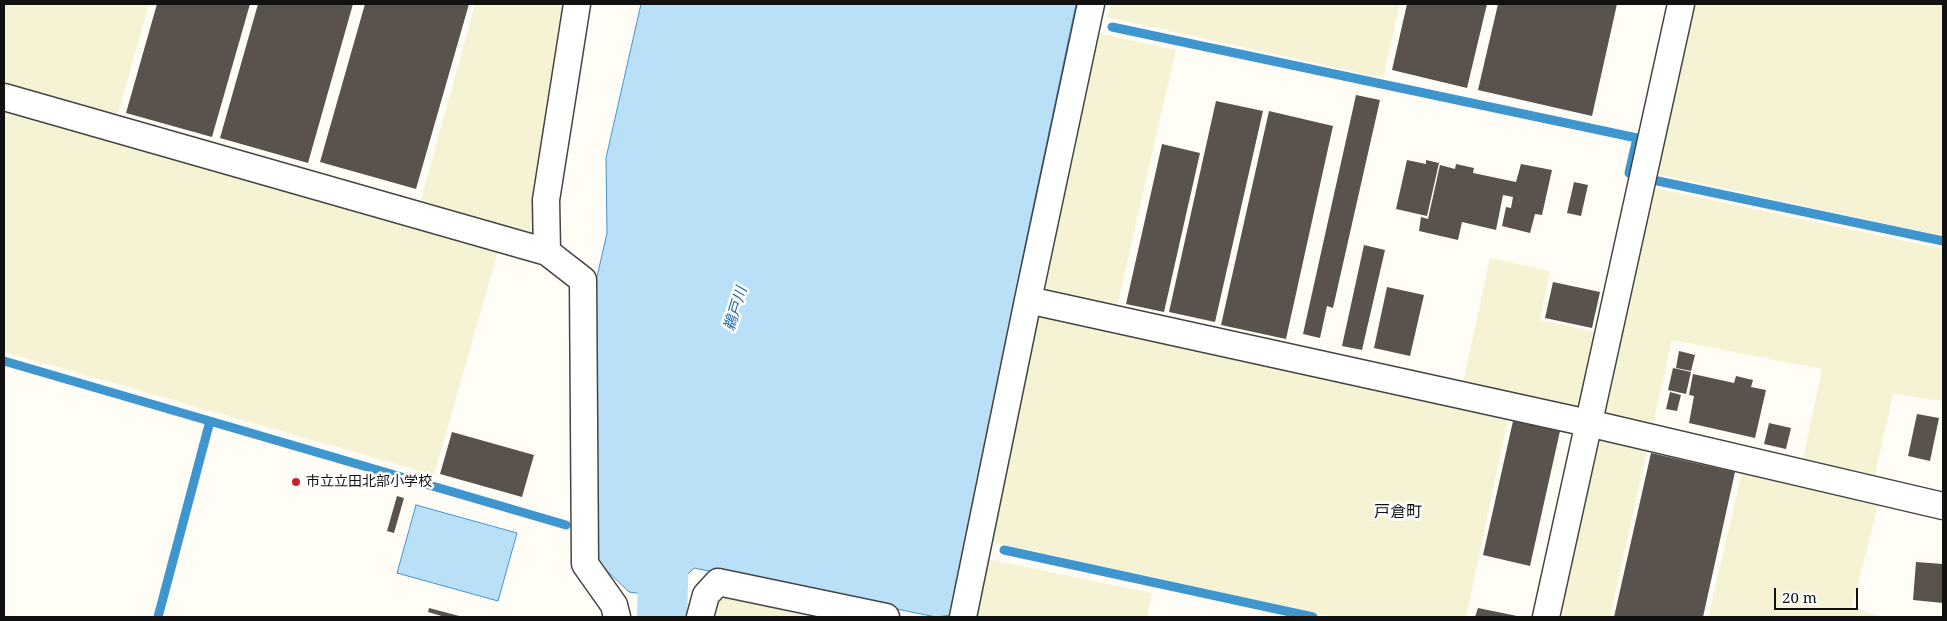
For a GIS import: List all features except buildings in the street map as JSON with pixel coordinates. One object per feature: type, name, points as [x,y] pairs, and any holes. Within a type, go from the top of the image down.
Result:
[{"type":"street","points":[[547,252],[546,200],[576,4]]},
{"type":"street","points":[[963,617],[1090,4]]},
{"type":"street","points":[[1546,617],[1681,4]]},
{"type":"street","points":[[4,97],[547,252],[583,280],[585,564],[614,605],[617,617]]},
{"type":"street","points":[[1028,300],[1588,423],[1943,506]]},
{"type":"street","points":[[700,617],[706,594],[718,582],[886,617]]},
{"type":"shaded area","points":[[4,4],[149,4],[116,121],[4,89]]},
{"type":"shaded area","points":[[475,4],[567,4],[535,231],[523,237],[419,207]]},
{"type":"shaded area","points":[[1111,4],[1400,4],[1383,78],[1107,17]]},
{"type":"shaded area","points":[[1690,4],[1943,4],[1943,236],[1653,173]]},
{"type":"shaded area","points":[[1093,32],[1176,50],[1116,311],[1042,291]]},
{"type":"shaded area","points":[[4,105],[499,248],[434,475],[4,352]]},
{"type":"shaded area","points":[[1650,187],[1943,249],[1943,401],[1893,394],[1875,475],[1803,459],[1822,369],[1672,340],[1652,429],[1613,421],[1606,406]]},
{"type":"shaded area","points":[[1490,258],[1550,271],[1540,320],[1601,333],[1586,403],[1570,411],[1462,387]]},
{"type":"shaded area","points":[[1044,312],[1509,415],[1466,617],[1333,617],[989,541],[1033,320]]},
{"type":"shaded area","points":[[1611,438],[1648,446],[1610,617],[1558,617],[1595,445]]},
{"type":"shaded area","points":[[1743,468],[1880,498],[1852,607],[1882,617],[1708,617]]},
{"type":"shaded area","points":[[987,559],[1152,593],[1147,617],[973,617]]},
{"type":"shaded area","points":[[734,590],[855,617],[709,617],[716,597]]},
{"type":"water","points":[[641,4],[1076,4],[1025,246],[952,615],[936,617],[694,568],[683,579],[682,599],[629,592],[597,561],[596,281],[607,233],[606,158]]},
{"type":"water","points":[[416,505],[517,533],[498,601],[397,573]]},
{"type":"waterway","points":[[1112,27],[1637,138],[1629,173]]},
{"type":"waterway","points":[[1653,180],[1943,241]]},
{"type":"waterway","points":[[4,361],[566,525]]},
{"type":"waterway","points":[[158,617],[210,421]]},
{"type":"waterway","name":"鵜戸川","points":[[662,617],[664,552],[671,528]]},
{"type":"waterway","points":[[1004,550],[1313,617]]},
{"type":"place","name":"市立立田北部小学校","points":[[296,482]]},
{"type":"district","name":"戸倉町","points":[[1398,512]]}]
